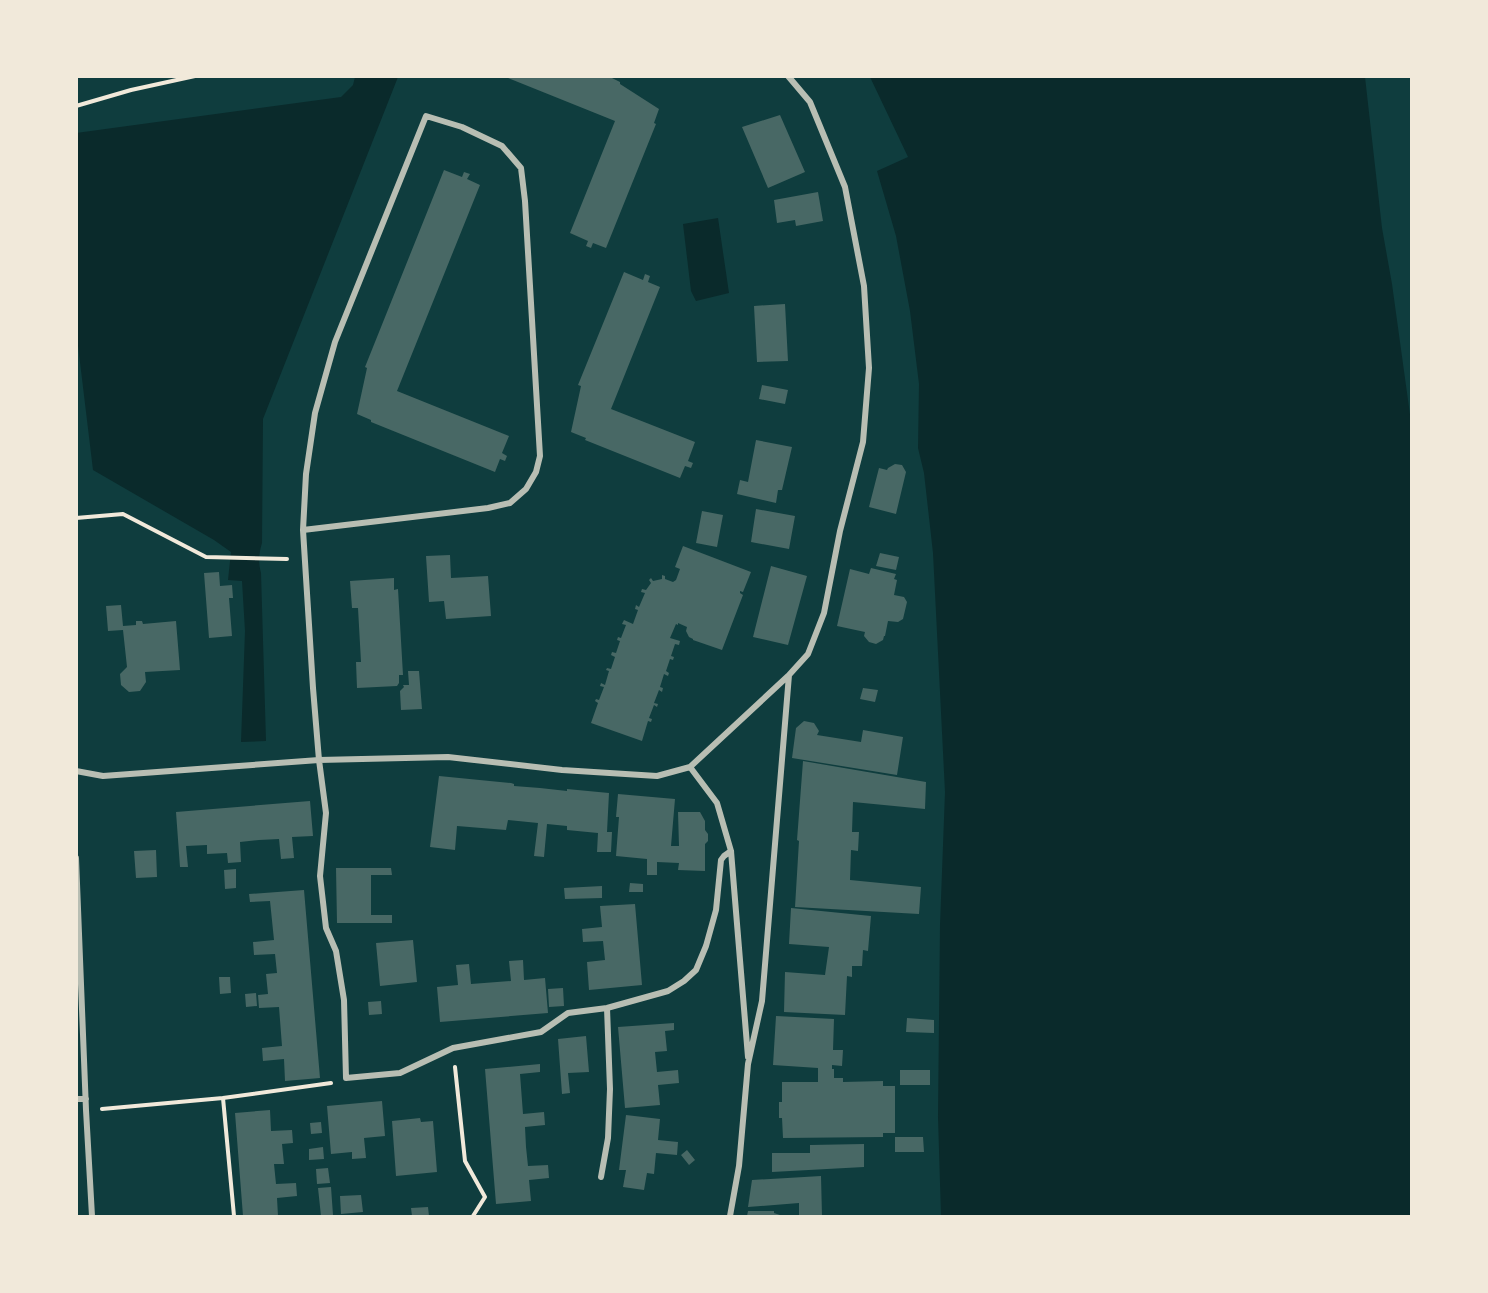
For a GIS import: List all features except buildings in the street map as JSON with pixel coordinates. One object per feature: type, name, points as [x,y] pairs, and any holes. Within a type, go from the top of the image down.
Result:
[{"type":"street","points":[[76,771],[103,776],[319,760],[448,757],[562,770],[657,776],[690,767],[789,675],[808,654],[824,613],[840,531],[863,442],[869,368],[864,286],[845,187],[810,102],[788,76]]},
{"type":"street","points":[[303,530],[488,508],[510,503],[526,489],[536,472],[540,456],[526,212],[521,168],[502,146],[462,127],[426,116],[335,342],[315,413],[306,474],[303,530],[313,688],[326,813],[320,876],[326,928],[336,951],[344,1000],[346,1078],[400,1073],[453,1048],[541,1032],[568,1013],[607,1008],[668,991],[696,970],[706,946],[716,910],[721,860],[731,851]]},
{"type":"street","points":[[729,1216],[739,1166],[748,1064],[762,1001],[789,675]]},
{"type":"street","points":[[690,767],[717,802],[731,851],[748,1064]]},
{"type":"street","points":[[76,858],[92,1216]]},
{"type":"street","points":[[601,1177],[608,1138],[610,1089],[607,1008]]},
{"type":"street","points":[[76,1099],[86,1099]]},
{"type":"path","points":[[76,106],[131,90],[195,76]]},
{"type":"path","points":[[76,519],[123,514],[206,557],[272,558]]},
{"type":"path","points":[[453,1048],[465,1161],[484,1197],[473,1216]]},
{"type":"path","points":[[86,1110],[223,1098],[326,1085],[346,1078]]},
{"type":"path","points":[[223,1098],[234,1216]]},
{"type":"water","points":[[355,77],[398,77],[263,419],[262,543],[259,561],[266,741],[241,742],[245,631],[242,581],[228,580],[231,552],[93,470],[76,329],[76,133],[341,97],[353,85]]},
{"type":"water","points":[[870,77],[1365,77],[1382,228],[1412,429],[1411,1216],[941,1216],[938,1117],[940,925],[945,792],[933,553],[924,473],[918,448],[919,384],[910,311],[896,236],[877,171],[908,157]]},
{"type":"water","points":[[718,218],[729,293],[696,301],[691,291],[683,224]]}]
